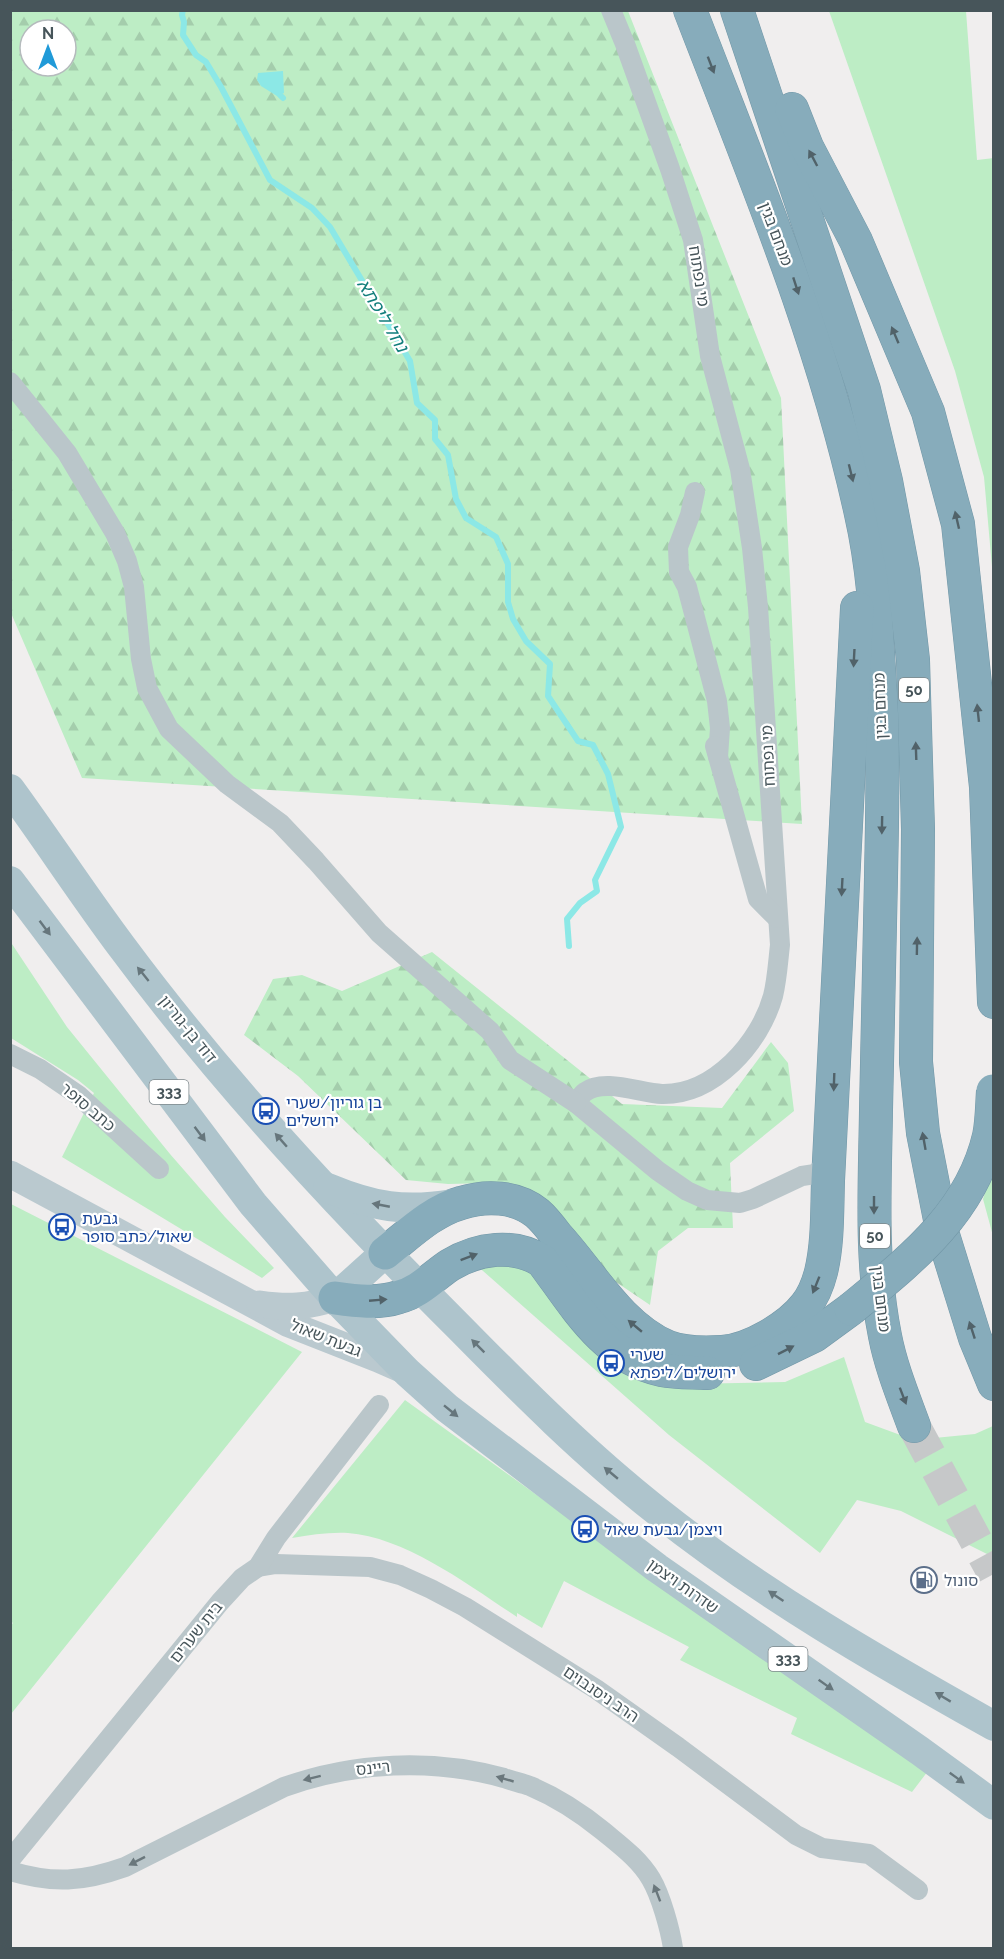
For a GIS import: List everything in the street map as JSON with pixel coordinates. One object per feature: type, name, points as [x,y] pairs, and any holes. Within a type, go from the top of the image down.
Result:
[{"type":"highway","name":"מנחם בגין","points":[[690,10],[794,280],[829,388],[862,516],[873,595],[881,706],[882,804],[876,1041],[875,1247],[879,1302],[885,1337],[901,1392],[914,1426]]},
{"type":"highway","name":"מנחם בגין","points":[[736,10],[864,390],[886,482],[903,571],[913,660],[918,829],[916,1062],[923,1133],[943,1235],[975,1338],[993,1384]]},
{"type":"highway","points":[[751,10],[807,147],[856,241],[928,412],[958,524],[986,787],[993,1002]]},
{"type":"highway","points":[[385,1253],[426,1220],[459,1203],[500,1198],[519,1203],[537,1213],[636,1328],[672,1348],[726,1352],[751,1345],[790,1321],[806,1305],[817,1287],[821,1271],[823,1174],[862,516]]},
{"type":"highway","points":[[335,1298],[377,1302],[400,1297],[420,1288],[450,1265],[468,1256],[502,1249],[518,1250],[532,1254],[542,1261],[594,1330],[622,1355],[663,1370],[689,1372],[730,1371],[757,1364],[814,1336],[851,1309],[933,1239],[961,1203],[977,1171],[989,1136],[993,1081]]},
{"type":"main road","name":"דוד בן-גוריון","points":[[10,789],[122,947],[213,1061],[320,1184],[385,1253]]},
{"type":"main road","name":"333","points":[[10,881],[253,1204],[335,1298]]},
{"type":"main road","points":[[320,1184],[347,1196],[388,1207],[421,1208],[459,1203]]},
{"type":"main road","points":[[385,1253],[549,1418],[664,1517],[716,1557],[797,1610],[993,1726]]},
{"type":"main road","name":"גבעת שאול","points":[[335,1298],[385,1253]]},
{"type":"main road","name":"שדרות ויצמן","points":[[335,1298],[407,1372],[456,1415],[657,1568],[910,1744],[993,1805]]},
{"type":"street","name":"מי נפתוח","points":[[576,1102],[585,1092],[597,1086],[621,1087],[663,1094],[686,1091],[706,1082],[730,1066],[745,1048],[766,1015],[773,996],[780,945],[758,607],[740,469],[710,356],[693,240],[667,159],[611,10]]},
{"type":"street","points":[[10,382],[67,453],[115,532],[127,561],[134,587],[141,659],[147,688],[169,729],[226,784],[280,823],[379,933],[490,1031],[510,1060],[576,1102],[658,1171],[687,1191],[707,1200],[740,1203],[801,1176],[823,1174]]},
{"type":"street","points":[[695,492],[690,515],[678,547],[678,562],[679,572],[687,587],[717,701],[720,728],[718,757]]},
{"type":"street","points":[[709,727],[758,899],[777,918]]},
{"type":"street","name":"כתב סופר","points":[[10,1054],[40,1069],[78,1095],[159,1169]]},
{"type":"street","name":"גבעת שאול","points":[[10,1174],[289,1324],[407,1372]]},
{"type":"street","name":"גבעת שאול","points":[[247,1301],[287,1306],[313,1305],[335,1298]]},
{"type":"street","name":"בית שערים","points":[[10,1860],[220,1602],[242,1578],[258,1567],[276,1538],[379,1405]]},
{"type":"street","name":"הרב ניסנבוים","points":[[258,1567],[276,1564],[370,1567],[400,1575],[431,1589],[465,1607],[596,1689],[796,1835],[822,1848],[869,1854],[918,1890]]},
{"type":"street","name":"ריינס","points":[[10,1871],[52,1880],[100,1876],[124,1867],[284,1787],[310,1778],[384,1766],[417,1764],[452,1768],[488,1774],[528,1785],[560,1801],[593,1822],[638,1861],[652,1881],[673,1948]]},
{"type":"green space","points":[[10,11],[628,11],[781,398],[802,824],[82,778],[11,613]]},
{"type":"green space","points":[[829,11],[966,11],[977,160],[994,158],[993,578],[984,477],[955,371]]},
{"type":"green space","points":[[10,941],[67,1027],[170,1154],[225,1217],[274,1268],[262,1278],[62,1157],[94,1093],[78,1080],[11,1038]]},
{"type":"green space","points":[[432,952],[622,1104],[722,1108],[771,1042],[788,1063],[794,1111],[730,1163],[733,1228],[688,1228],[658,1251],[650,1305],[616,1282],[492,1183],[448,1184],[406,1180],[298,1076],[244,1035],[273,979],[302,975],[342,991]]},
{"type":"green space","points":[[993,1162],[993,1236],[983,1199]]},
{"type":"green space","points":[[11,1204],[302,1352],[11,1714],[10,1626],[13,1623],[10,1621]]},
{"type":"green space","points":[[513,1258],[686,1384],[785,1382],[844,1357],[865,1422],[914,1440],[975,1434],[993,1426],[993,1557],[901,1511],[857,1500],[820,1553],[669,1435],[474,1263]]},
{"type":"green space","points":[[405,1400],[739,1641],[928,1771],[912,1792],[791,1734],[797,1718],[680,1660],[689,1647],[564,1581],[542,1628],[517,1613],[517,1617],[458,1578],[392,1543],[370,1536],[348,1533],[327,1533],[292,1538]]},
{"type":"water","points":[[283,71],[284,93],[277,96],[261,86],[257,80],[258,73]]},
{"type":"waterway","name":"נחל ליפתא","points":[[183,10],[183,35],[196,55],[206,62],[270,180],[312,208],[330,227],[410,361],[417,403],[435,420],[435,439],[448,455],[456,499],[466,518],[496,537],[508,564],[508,602],[513,619],[526,641],[550,664],[548,696],[578,741],[593,745],[608,774],[621,827],[595,880],[597,891],[580,903],[567,919],[569,946]]},
{"type":"waterway","points":[[280,95],[283,98]]},
{"type":"tunnel","points":[[914,1426],[994,1574]]},
{"type":"place","name":"בן גוריון/שערי ירושלים","points":[[266,1111]]},
{"type":"place","name":"גבעת שאול/כתב סופר","points":[[62,1227]]},
{"type":"place","name":"שערי ירושלים/ליפתא","points":[[611,1363]]},
{"type":"place","name":"ויצמן/גבעת שאול","points":[[585,1529]]},
{"type":"place","name":"סונול","points":[[924,1580]]}]
